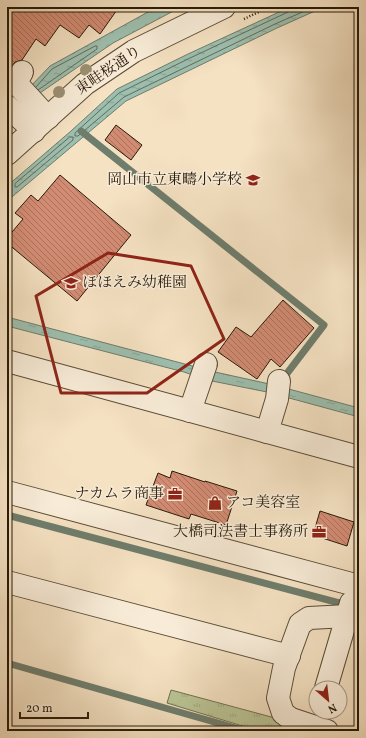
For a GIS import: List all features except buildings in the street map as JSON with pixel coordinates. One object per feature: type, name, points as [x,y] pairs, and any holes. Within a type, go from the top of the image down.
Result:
[{"type":"street","name":"東畦桜通り","points":[[9,148],[41,124],[85,84],[134,51],[231,15]]},
{"type":"street","points":[[20,97],[41,124]]},
{"type":"street","points":[[7,361],[359,457]]},
{"type":"street","points":[[190,411],[203,373]]},
{"type":"street","points":[[267,432],[278,390]]},
{"type":"street","points":[[7,492],[353,599]]},
{"type":"street","points":[[7,582],[288,656]]},
{"type":"street","points":[[311,725],[291,720],[283,713],[278,698],[288,656],[300,624],[309,618],[353,599]]},
{"type":"street","points":[[328,680],[353,599]]},
{"type":"path","points":[[231,15],[269,7]]},
{"type":"highlighted area","points":[[108,253],[191,266],[224,339],[147,393],[61,393],[36,296]]},
{"type":"green space","points":[[171,690],[275,718],[284,728],[283,731],[259,731],[167,703]]},
{"type":"water","points":[[157,7],[181,7],[113,43],[34,97],[7,130],[7,105],[14,98],[29,88],[50,66]]},
{"type":"water","points":[[290,7],[324,7],[126,101],[7,201],[7,186],[117,89],[188,54]]},
{"type":"water","points":[[7,317],[359,408],[359,417],[267,392],[207,380],[184,372],[7,326]]},
{"type":"waterway","points":[[81,131],[324,325],[285,376],[283,381]]},
{"type":"waterway","points":[[7,515],[347,605]]},
{"type":"waterway","points":[[7,663],[246,731]]},
{"type":"place","name":"岡山市立東疇小学校","points":[[253,180]]},
{"type":"place","name":"ほほえみ幼稚園","points":[[71,283]]},
{"type":"place","name":"ナカムラ商事","points":[[175,494]]},
{"type":"place","name":"アコ美容室","points":[[215,503]]},
{"type":"place","name":"大橋司法書士事務所","points":[[319,532]]}]
